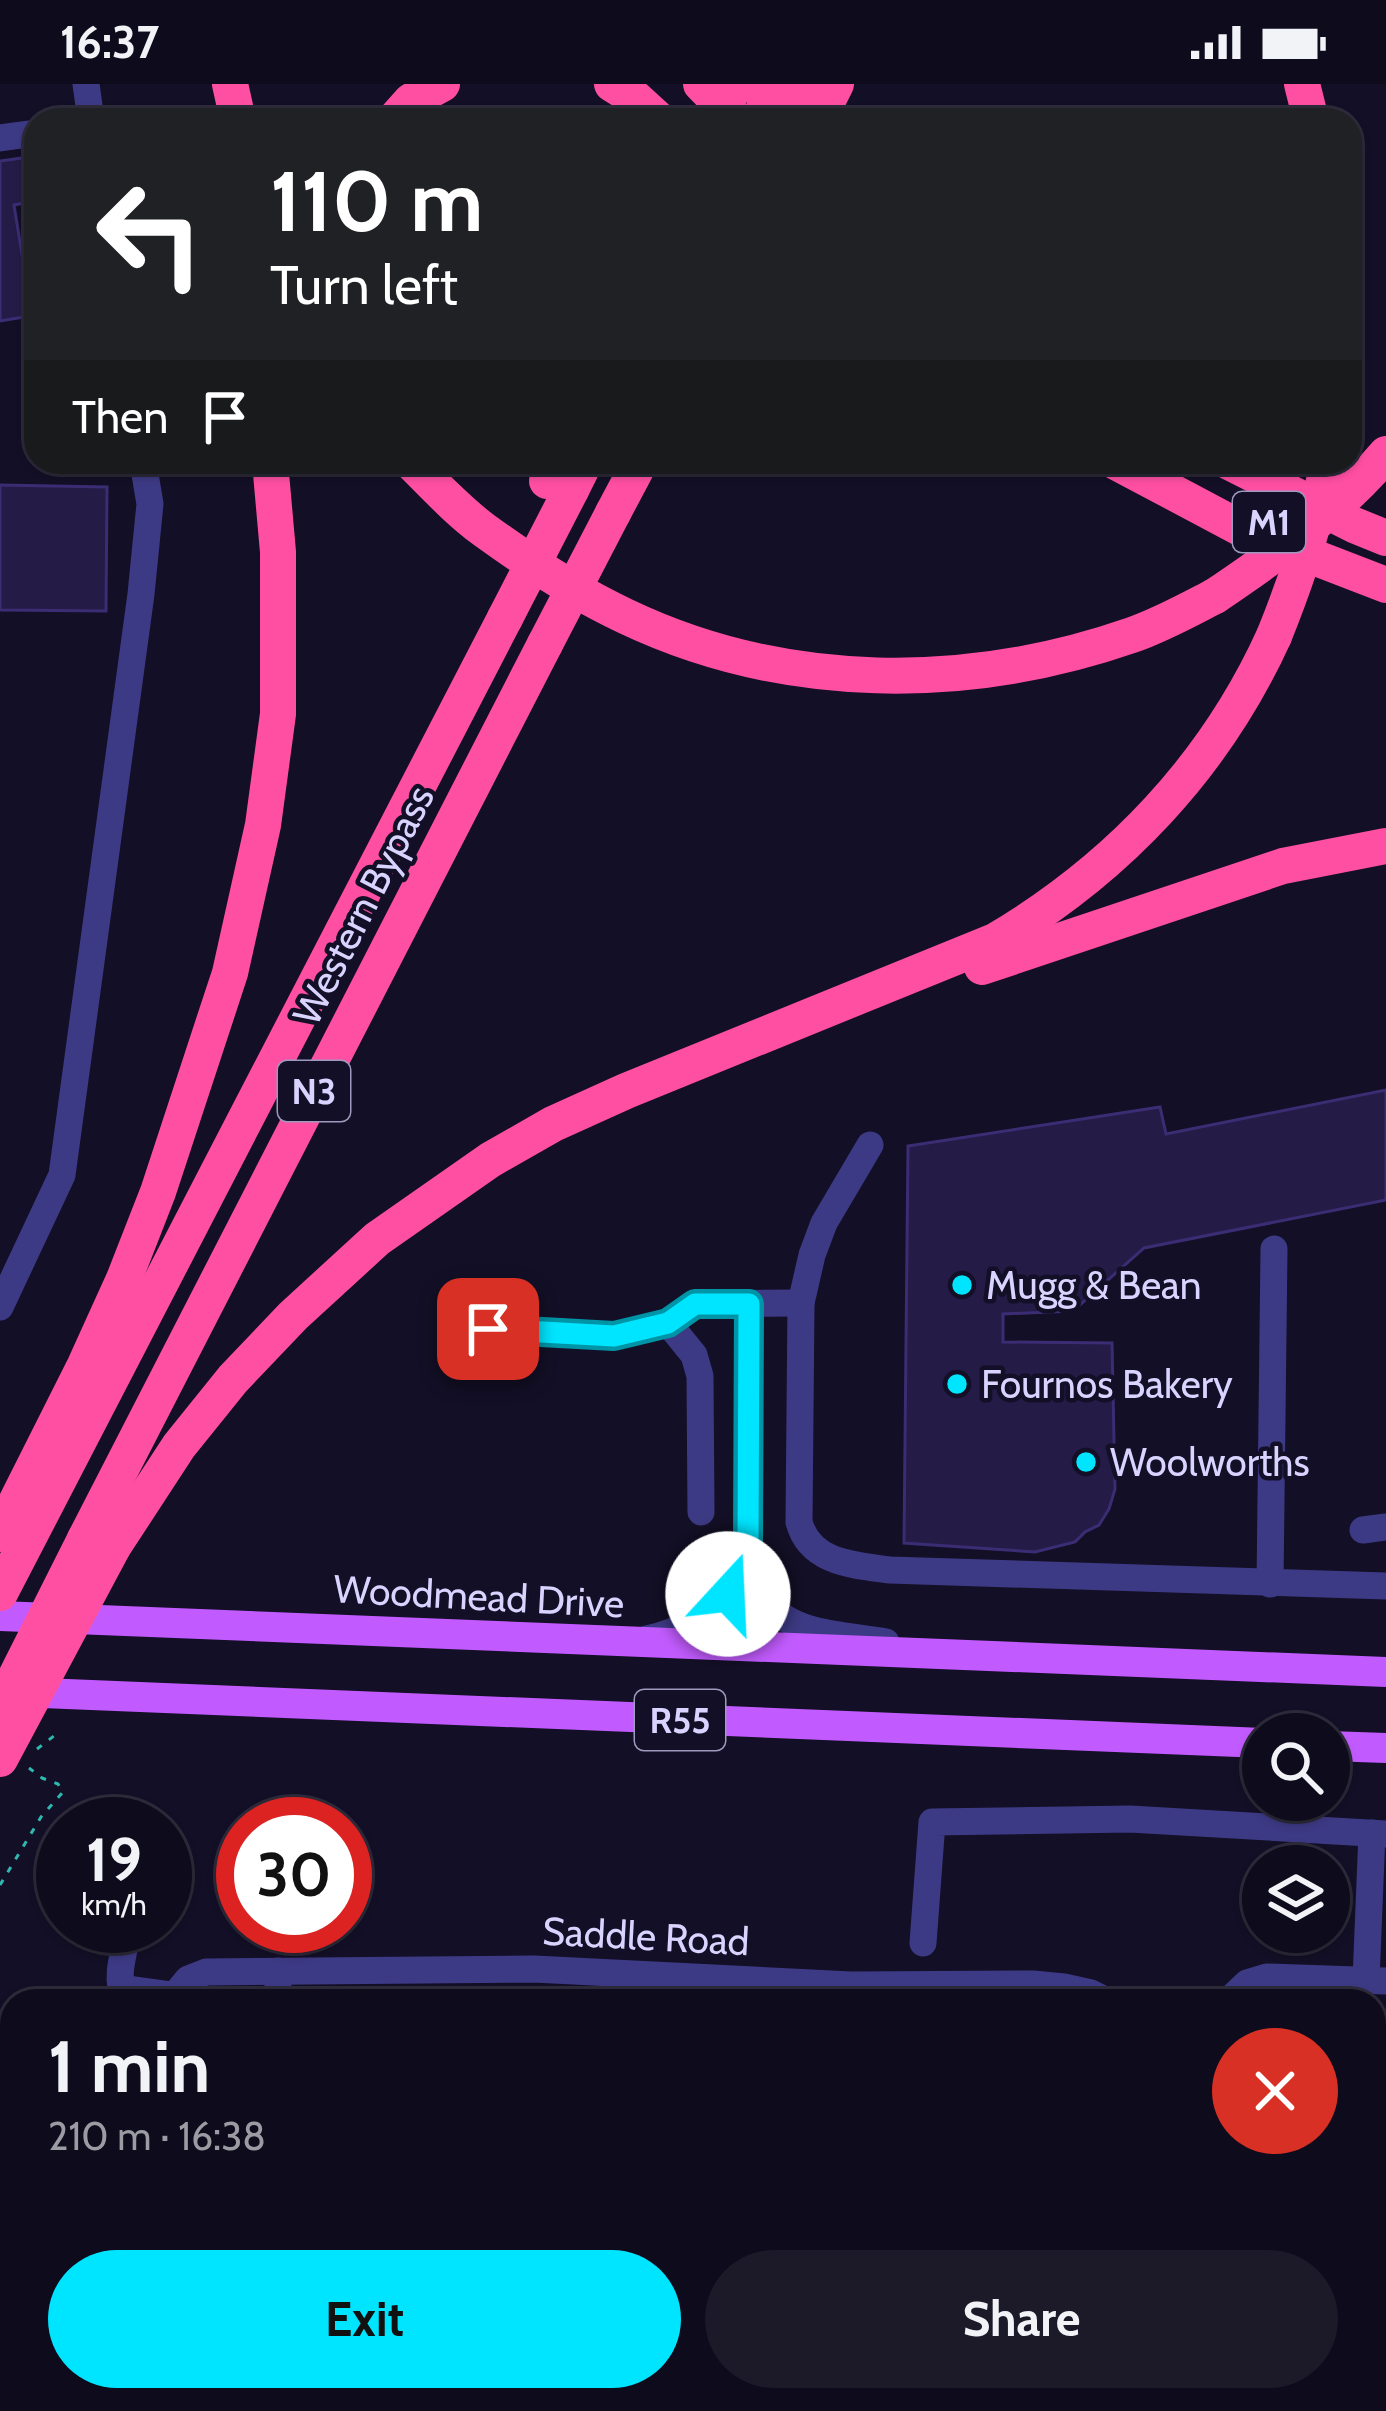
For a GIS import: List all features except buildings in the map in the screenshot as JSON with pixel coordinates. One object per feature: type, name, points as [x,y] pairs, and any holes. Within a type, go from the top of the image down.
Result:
[{"type":"highway","points":[[405,108],[442,84]]},
{"type":"highway","points":[[612,84],[646,108]]},
{"type":"highway","points":[[701,84],[724,108]]},
{"type":"highway","points":[[755,84],[777,108]]},
{"type":"highway","points":[[794,84],[817,108]]},
{"type":"highway","points":[[423,474],[481,528],[623,616],[700,645],[786,666],[901,678],[985,672],[1060,658],[1136,634],[1215,596],[1283,550],[1341,502],[1386,454]]},
{"type":"highway","points":[[10,1535],[124,1279],[158,1192],[230,973],[263,825],[278,714],[278,552],[271,474]]},
{"type":"highway","name":"Western Bypass","points":[[0,1592],[10,1535],[388,844],[565,474]]},
{"type":"highway","name":"Western Bypass","points":[[0,1708],[99,1543],[634,474]]},
{"type":"highway","points":[[1139,474],[1246,531],[1386,583]]},
{"type":"highway","name":"M1","points":[[1177,474],[1386,583]]},
{"type":"highway","name":"M1","points":[[1253,474],[1386,538]]},
{"type":"highway","points":[[20,1760],[99,1543],[233,1379],[292,1316],[377,1239],[490,1160],[553,1124],[995,941],[1105,863],[1178,790],[1258,673],[1300,573],[1326,474]]},
{"type":"highway","points":[[626,1091],[1283,866],[1386,846]]},
{"type":"main road","name":"Woodmead Drive","points":[[0,1616],[1386,1672]]},
{"type":"main road","points":[[1260,1665],[1386,1657]]},
{"type":"main road","name":"R55","points":[[0,1691],[1242,1742]]},
{"type":"main road","points":[[1350,1747],[1386,1748]]},
{"type":"street","points":[[0,1306],[62,1175],[141,594],[150,504],[145,474]]},
{"type":"street","points":[[870,1145],[824,1223],[801,1304],[800,1522],[809,1544],[838,1561],[890,1570],[1386,1586]]},
{"type":"street","points":[[1270,1584],[1274,1249]]},
{"type":"street","points":[[488,1329],[595,1337],[668,1323],[695,1304],[801,1304]]},
{"type":"street","points":[[749,1304],[748,1547],[769,1604],[804,1627],[943,1652]]},
{"type":"street","points":[[668,1323],[694,1355],[700,1376],[701,1512]]},
{"type":"street","points":[[630,1642],[667,1634],[698,1618],[728,1594],[748,1547]]},
{"type":"street","points":[[923,1943],[932,1822],[1130,1820],[1379,1834],[1376,1981],[1267,1977],[1241,1989]]},
{"type":"street","points":[[123,1953],[121,1988],[132,1989]]},
{"type":"street","name":"Saddle Road","points":[[180,1989],[206,1972],[534,1970],[576,1987],[668,1989]]},
{"type":"street","points":[[278,1971],[278,1989]]},
{"type":"street","name":"Saddle Road","points":[[932,1989],[1033,1984],[1070,1989]]},
{"type":"path","points":[[0,1885],[41,1817],[63,1792],[20,1760],[59,1732]]},
{"type":"place","name":"Mugg & Bean","points":[[962,1285]]},
{"type":"place","name":"Fournos Bakery","points":[[957,1384]]},
{"type":"place","name":"Woolworths","points":[[1086,1462]]},
{"type":"route","points":[[488,1329],[614,1336],[656,1328],[695,1304],[749,1304],[748,1547],[728,1594]]}]
